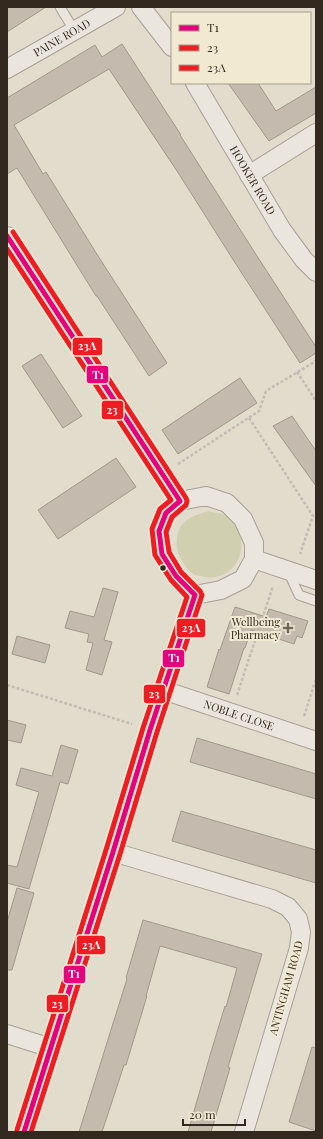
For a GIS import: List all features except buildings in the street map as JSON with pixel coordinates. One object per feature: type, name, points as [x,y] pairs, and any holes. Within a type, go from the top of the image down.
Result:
[{"type":"street","name":"PAINE ROAD","points":[[7,69],[116,7]]},
{"type":"street","points":[[141,7],[171,46]]},
{"type":"street","name":"HOOKER ROAD","points":[[196,84],[282,230],[304,260],[316,272]]},
{"type":"street","points":[[249,175],[316,133]]},
{"type":"street","points":[[8,238],[180,501]]},
{"type":"street","points":[[206,496],[227,503],[243,519],[254,543],[254,559],[242,579],[221,590],[195,595],[176,576],[162,554],[159,531],[166,513],[180,501],[206,496]]},
{"type":"street","points":[[254,559],[316,580]]},
{"type":"street","points":[[24,1132],[150,730],[195,595]]},
{"type":"street","name":"NOBLE CLOSE","points":[[163,690],[316,741]]},
{"type":"street","name":"ANTINGHAM ROAD","points":[[113,852],[272,899],[288,907],[298,919],[301,932],[299,948],[249,1131]]},
{"type":"street","points":[[7,1034],[51,1048]]},
{"type":"lane","points":[[60,7],[74,30]]},
{"type":"lane","points":[[287,570],[299,595],[316,601]]},
{"type":"path","points":[[163,474],[259,411],[266,391],[316,361]]},
{"type":"path","points":[[297,372],[316,401]]},
{"type":"path","points":[[231,712],[287,570],[313,516],[249,418]]},
{"type":"path","points":[[299,735],[316,678]]},
{"type":"path","points":[[7,685],[150,730]]},
{"type":"green space","points":[[209,511],[222,514],[229,518],[237,529],[241,540],[239,557],[230,571],[223,575],[214,577],[205,577],[193,574],[182,561],[177,548],[179,529],[182,524],[194,516]]},
{"type":"transit line","name":"23A","points":[[13,232],[186,498],[186,505],[172,517],[166,532],[169,552],[181,572],[200,591],[202,595],[157,732],[120,854],[31,1132]]},
{"type":"transit line","name":"T1","points":[[7,236],[180,501],[166,513],[159,531],[162,554],[176,576],[195,595],[150,730],[24,1132]]},
{"type":"transit line","name":"23","points":[[7,249],[171,500],[160,509],[152,529],[155,555],[171,580],[187,597],[143,728],[17,1130]]},
{"type":"place","name":"Wellbeing Pharmacy","points":[[288,628]]}]
